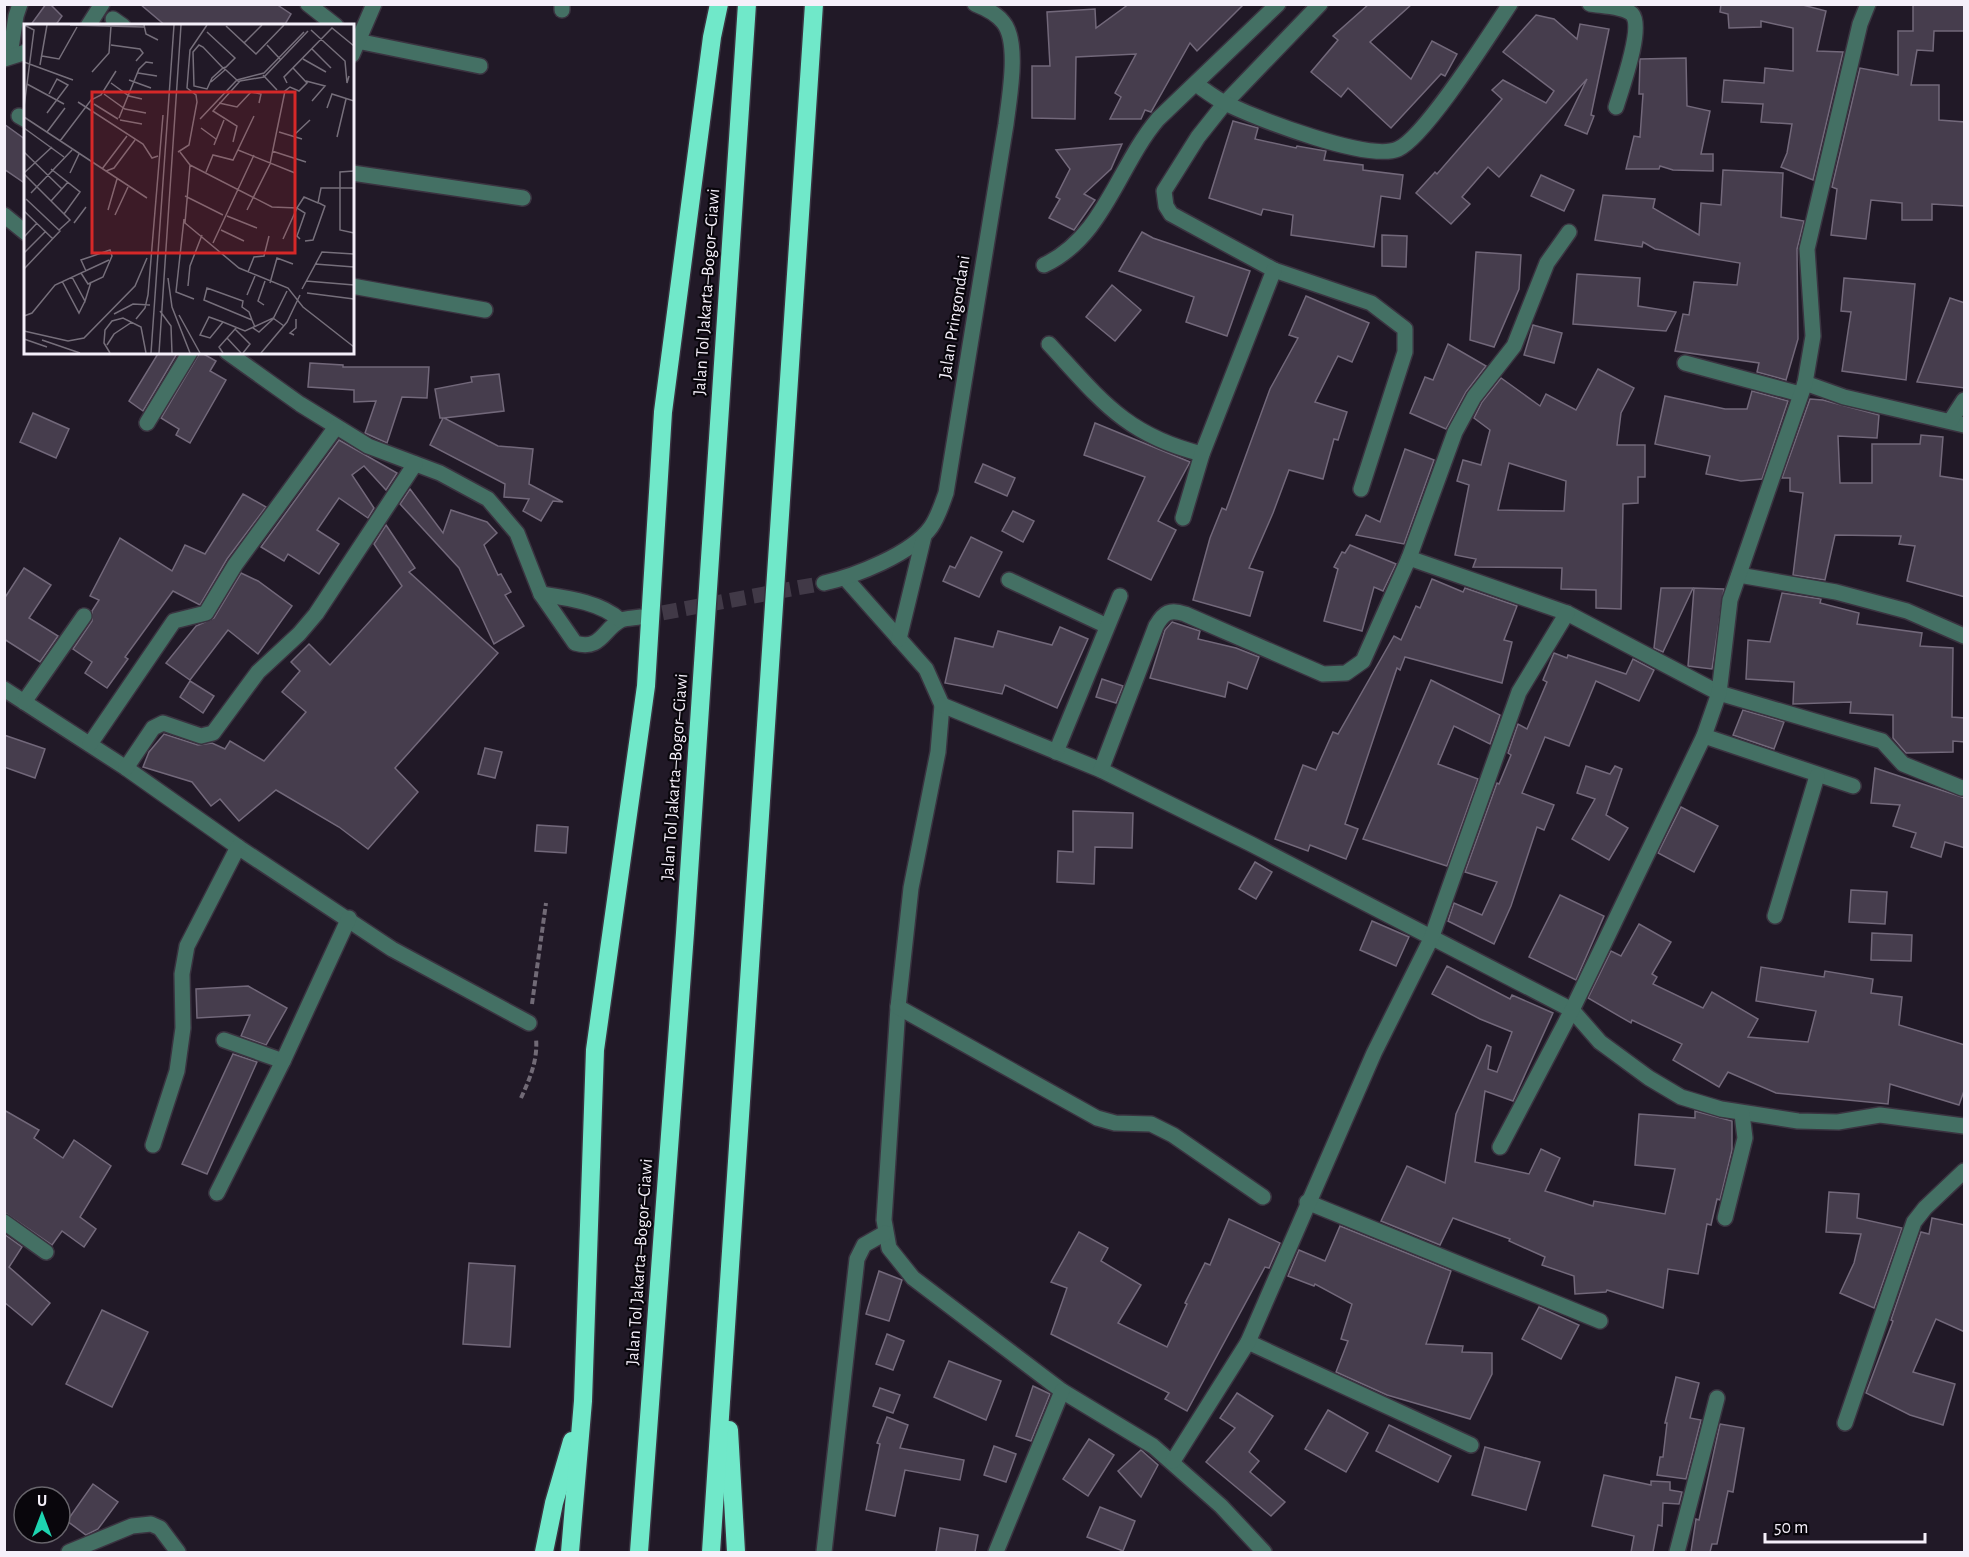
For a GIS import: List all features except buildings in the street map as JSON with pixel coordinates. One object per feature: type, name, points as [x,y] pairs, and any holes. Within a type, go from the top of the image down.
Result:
[{"type":"highway","points":[[570,1552],[583,1401],[595,1050],[646,686],[663,412],[678,282],[712,37],[720,4]]},
{"type":"highway","name":"Jalan Tol Jakarta–Bogor–Ciawi","points":[[639,1552],[686,933],[747,4]]},
{"type":"highway","points":[[711,1552],[814,4]]},
{"type":"highway","points":[[725,1353],[736,1552]]},
{"type":"highway","points":[[544,1552],[554,1503],[583,1401]]},
{"type":"street","points":[[20,4],[7,57],[24,53]]},
{"type":"street","points":[[89,24],[102,4]]},
{"type":"street","points":[[308,4],[333,24]]},
{"type":"street","points":[[374,4],[354,44],[480,66]]},
{"type":"street","name":"Jalan Pringondani","points":[[824,583],[846,579],[901,551],[924,536],[940,510],[949,477],[1010,98],[1012,54],[1005,24],[986,9],[975,4]]},
{"type":"street","points":[[1044,266],[1085,234],[1101,214],[1146,134],[1177,100],[1278,4]]},
{"type":"street","points":[[1320,4],[1225,103],[1168,182],[1164,191],[1166,206],[1172,214],[1274,270],[1371,303],[1405,329],[1405,352],[1361,489]]},
{"type":"street","points":[[1196,84],[1225,103],[1298,132],[1367,151],[1398,149],[1422,130],[1510,4]]},
{"type":"street","points":[[1590,4],[1626,11],[1633,16],[1635,21],[1635,38],[1616,106]]},
{"type":"street","points":[[1500,1147],[1572,1011],[1704,736],[1719,693],[1730,600],[1803,389],[1813,336],[1807,249],[1860,24],[1868,4]]},
{"type":"street","points":[[354,173],[523,198]]},
{"type":"street","points":[[4,215],[24,231]]},
{"type":"street","points":[[1101,770],[1156,626],[1164,614],[1171,611],[1185,614],[1323,674],[1346,673],[1364,661],[1409,558],[1455,432],[1474,397],[1514,345],[1547,263],[1569,231]]},
{"type":"street","points":[[1183,518],[1202,454],[1274,270]]},
{"type":"street","points":[[354,286],[485,310]]},
{"type":"street","points":[[1049,344],[1120,419],[1152,437],[1202,454]]},
{"type":"street","points":[[147,423],[189,354]]},
{"type":"street","points":[[231,354],[336,427],[368,446],[475,490],[505,516],[517,533],[541,594],[575,643],[583,645],[594,643],[605,636],[620,620],[640,617]]},
{"type":"street","points":[[1685,363],[1958,423],[1965,400]]},
{"type":"street","points":[[90,744],[174,621],[206,612],[235,565],[336,427]]},
{"type":"street","points":[[126,768],[153,728],[163,723],[201,736],[213,733],[258,672],[299,634],[316,614],[415,464]]},
{"type":"street","points":[[899,639],[924,536]]},
{"type":"street","points":[[1409,558],[1567,612],[1719,693],[1882,741],[1903,764],[1962,789]]},
{"type":"street","points":[[1739,575],[1836,592],[1907,611],[1965,636]]},
{"type":"street","points":[[846,579],[926,669],[938,690],[942,705],[938,752],[911,888],[898,1007],[885,1233],[896,1259],[913,1278],[1062,1391],[1133,1431],[1173,1461],[1264,1552]]},
{"type":"street","points":[[1009,580],[1107,626]]},
{"type":"street","points":[[541,594],[581,602],[612,613],[620,620]]},
{"type":"street","points":[[1056,752],[1120,596]]},
{"type":"street","points":[[1173,1461],[1248,1342],[1307,1202],[1374,1053],[1431,939],[1519,692],[1551,635],[1567,612]]},
{"type":"street","points":[[24,702],[84,616]]},
{"type":"street","points":[[4,689],[126,768],[238,847],[393,949],[529,1023]]},
{"type":"street","points":[[942,705],[1101,770],[1251,844],[1572,1011],[1600,1042],[1649,1078],[1681,1097],[1742,1114],[1838,1122],[1880,1115],[1965,1126]]},
{"type":"street","points":[[1704,736],[1817,776],[1853,786]]},
{"type":"street","points":[[1775,916],[1817,776]]},
{"type":"street","points":[[153,1145],[177,1071],[183,1028],[182,974],[187,946],[238,847]]},
{"type":"street","points":[[217,1193],[283,1062],[349,918]]},
{"type":"street","points":[[898,1007],[1097,1118],[1115,1123],[1150,1124],[1173,1135],[1263,1197]]},
{"type":"street","points":[[224,1040],[283,1062]]},
{"type":"street","points":[[1725,1218],[1745,1138],[1742,1114]]},
{"type":"street","points":[[1845,1423],[1914,1222],[1924,1208],[1965,1171]]},
{"type":"street","points":[[1307,1202],[1600,1321]]},
{"type":"street","points":[[4,1222],[46,1252]]},
{"type":"street","points":[[824,1552],[856,1259],[864,1245],[885,1233]]},
{"type":"street","points":[[1248,1342],[1471,1445]]},
{"type":"street","points":[[996,1552],[1062,1391]]},
{"type":"street","points":[[1677,1552],[1717,1398]]},
{"type":"street","points":[[69,1552],[143,1524],[160,1528],[178,1552]]},
{"type":"path","points":[[521,1098],[532,1075],[537,1050],[535,1031],[529,1023],[546,903]]},
{"type":"tunnel","points":[[640,617],[824,583]]}]
